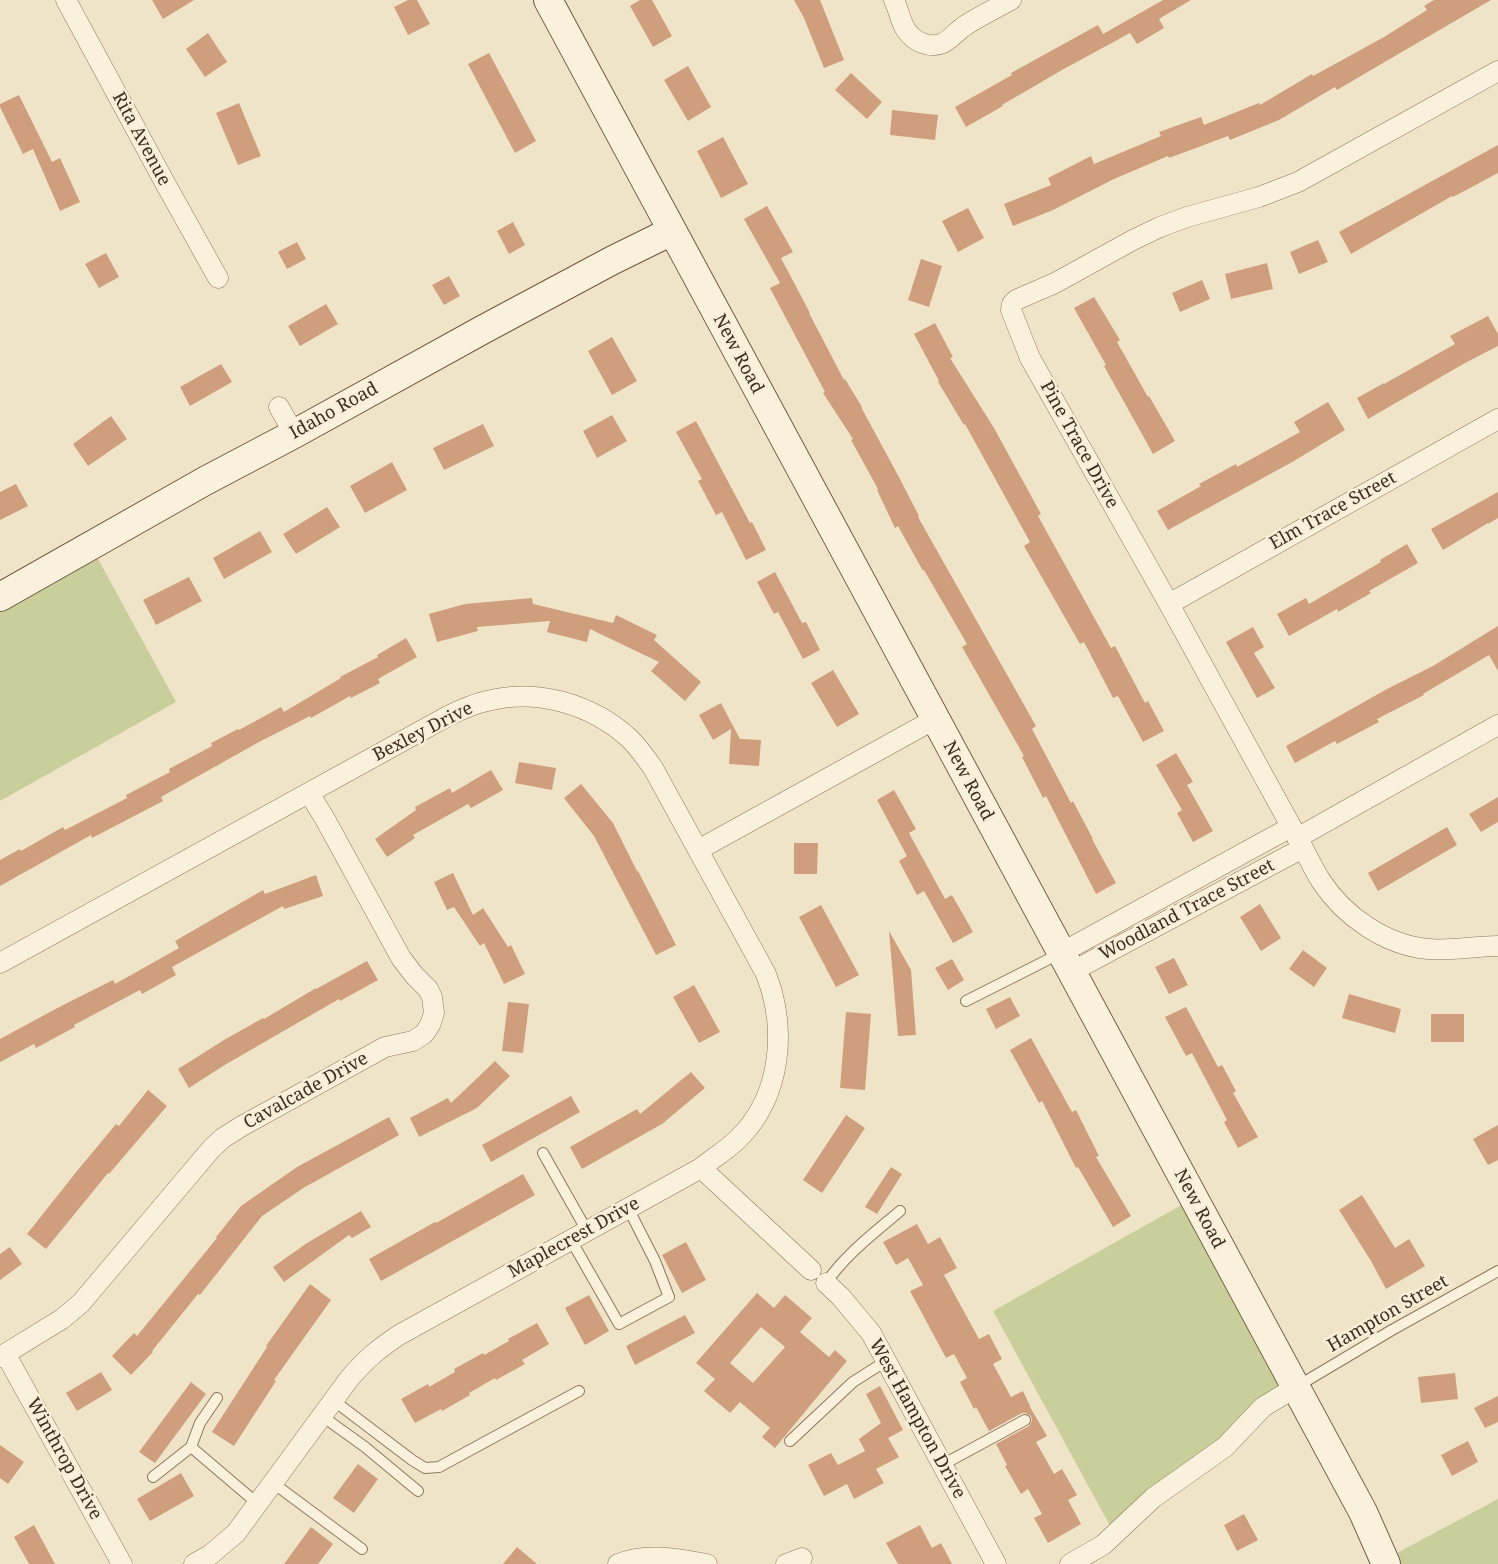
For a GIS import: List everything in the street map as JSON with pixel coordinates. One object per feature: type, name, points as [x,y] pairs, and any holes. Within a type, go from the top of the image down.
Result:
[{"type":"street","name":"Rita Avenue","points":[[66,0],[218,278]]},
{"type":"street","points":[[894,0],[907,32],[917,41],[934,45],[944,43],[964,26],[1011,0]]},
{"type":"street","name":"New Road","points":[[554,2],[672,231],[1363,1512],[1386,1564]]},
{"type":"street","name":"Pine Trace Drive","points":[[1498,70],[1298,182],[1259,198],[1187,217],[1160,227],[1055,283],[1016,300],[1011,310],[1030,358],[1169,604],[1297,838],[1334,898],[1355,919],[1378,933],[1400,942],[1426,949],[1498,946]]},
{"type":"street","name":"Idaho Road","points":[[0,597],[205,481],[494,323],[672,231]]},
{"type":"street","points":[[279,406],[294,434]]},
{"type":"street","name":"Elm Trace Street","points":[[1169,604],[1498,419]]},
{"type":"street","name":"Bexley Drive","points":[[0,963],[448,716],[466,707],[504,698],[525,696],[564,702],[589,711],[609,723],[629,739],[653,768],[698,850]]},
{"type":"street","points":[[698,850],[935,719]]},
{"type":"street","name":"Woodland Trace Street","points":[[1066,962],[1297,838],[1498,725]]},
{"type":"street","name":"Cavalcade Drive","points":[[3,1356],[62,1319],[81,1303],[212,1148],[223,1138],[385,1047],[413,1041],[424,1034],[430,1025],[434,1007],[428,988],[401,958],[309,793]]},
{"type":"street","name":"Maplecrest Drive","points":[[194,1564],[224,1545],[236,1533],[349,1379],[379,1348],[701,1168],[738,1140],[757,1114],[767,1095],[778,1055],[779,1034],[775,1002],[766,974],[698,850]]},
{"type":"street","name":"West Hampton Drive","points":[[701,1168],[841,1297],[871,1333],[996,1564]]},
{"type":"street","name":"Winthrop Drive","points":[[3,1356],[122,1564]]},
{"type":"street","points":[[1070,1564],[1103,1545],[1153,1498],[1225,1447],[1263,1407],[1296,1387]]},
{"type":"street","points":[[618,1564],[647,1557],[707,1564]]},
{"type":"lane","points":[[966,1001],[1066,962]]},
{"type":"lane","points":[[543,1153],[619,1324],[669,1297],[655,1261],[628,1208]]},
{"type":"lane","points":[[819,1276],[837,1267],[855,1248],[900,1211]]},
{"type":"lane","name":"Hampton Street","points":[[1296,1387],[1498,1271]]},
{"type":"lane","points":[[790,1441],[853,1382],[886,1361]]},
{"type":"lane","points":[[333,1400],[412,1460],[425,1468],[432,1468],[439,1467],[579,1391]]},
{"type":"lane","points":[[153,1477],[191,1447],[200,1423],[217,1398]]},
{"type":"lane","points":[[322,1416],[365,1447],[418,1491]]},
{"type":"lane","points":[[942,1465],[1024,1420]]},
{"type":"lane","points":[[191,1447],[258,1503]]},
{"type":"lane","points":[[273,1483],[362,1549]]},
{"type":"green space","points":[[91,546],[176,702],[0,801],[0,597]]},
{"type":"green space","points":[[1194,1198],[1296,1387],[1115,1535],[993,1311]]},
{"type":"green space","points":[[1498,1499],[1498,1564],[1386,1564],[1384,1560]]},
{"type":"building","points":[[152,0],[194,0],[163,19]]},
{"type":"building","points":[[408,0],[417,0],[430,24],[408,35],[394,7]]},
{"type":"building","points":[[640,0],[652,0],[672,36],[653,47],[630,6]]},
{"type":"building","points":[[794,0],[820,0],[844,60],[824,68],[804,18]]},
{"type":"building","points":[[1163,0],[1191,0],[1159,19],[1164,28],[1137,44],[1130,33],[966,127],[955,107],[1098,25],[1103,34]]},
{"type":"building","points":[[1434,0],[1491,0],[1337,90],[1335,87],[1279,120],[1230,140],[1228,136],[1169,158],[1168,156],[1114,179],[1053,210],[1013,226],[1004,204],[1051,185],[1048,178],[1091,156],[1094,164],[1161,136],[1159,132],[1201,117],[1204,125],[1259,103],[1260,105],[1312,74],[1313,76],[1384,37],[1427,10],[1424,6]]},
{"type":"building","points":[[208,33],[227,62],[205,77],[186,49]]},
{"type":"building","points":[[489,53],[536,141],[515,153],[468,64]]},
{"type":"building","points":[[688,66],[711,107],[688,121],[664,80]]},
{"type":"building","points":[[851,73],[882,102],[867,119],[835,90]]},
{"type":"building","points":[[19,95],[52,162],[60,158],[80,202],[60,211],[33,149],[23,154],[0,107],[0,104]]},
{"type":"building","points":[[239,103],[261,156],[238,165],[216,113]]},
{"type":"building","points":[[892,110],[938,115],[935,140],[890,135]]},
{"type":"building","points":[[723,137],[748,184],[721,198],[697,151]]},
{"type":"building","points":[[1498,145],[1498,173],[1452,196],[1351,254],[1339,232]]},
{"type":"building","points":[[767,206],[793,252],[781,258],[809,313],[844,380],[862,407],[918,517],[1036,726],[1032,729],[1116,883],[1096,894],[1046,796],[1043,798],[1022,757],[1024,756],[962,647],[967,644],[898,526],[895,528],[878,489],[851,440],[853,439],[823,393],[825,392],[770,288],[780,283],[744,219]]},
{"type":"building","points":[[968,208],[984,238],[958,252],[942,221]]},
{"type":"building","points":[[513,222],[525,245],[509,254],[497,231]]},
{"type":"building","points":[[1318,240],[1328,262],[1299,274],[1290,252]]},
{"type":"building","points":[[297,242],[306,259],[287,269],[278,252]]},
{"type":"building","points":[[106,253],[119,277],[99,288],[85,264]]},
{"type":"building","points":[[921,259],[942,266],[929,307],[908,300]]},
{"type":"building","points":[[1267,263],[1273,289],[1231,299],[1225,274]]},
{"type":"building","points":[[449,276],[460,296],[444,305],[432,285]]},
{"type":"building","points":[[1202,280],[1210,299],[1180,312],[1172,293]]},
{"type":"building","points":[[1094,297],[1120,340],[1117,342],[1175,441],[1153,454],[1074,308]]},
{"type":"building","points":[[326,304],[338,324],[300,346],[288,326]]},
{"type":"building","points":[[1488,316],[1498,334],[1498,346],[1368,419],[1357,398],[1455,344],[1450,336]]},
{"type":"building","points":[[935,323],[953,357],[950,358],[994,428],[1041,514],[1038,516],[1111,648],[1115,646],[1145,703],[1148,701],[1164,731],[1143,742],[1118,696],[1113,698],[1084,642],[1080,644],[1024,546],[1030,542],[965,424],[938,382],[914,334]]},
{"type":"building","points":[[612,337],[637,381],[612,395],[588,351]]},
{"type":"building","points":[[221,364],[232,382],[190,406],[180,387]]},
{"type":"building","points":[[1328,402],[1345,430],[1294,461],[1168,530],[1157,511],[1201,486],[1199,484],[1236,464],[1237,467],[1300,432],[1294,422]]},
{"type":"building","points":[[612,415],[627,441],[597,458],[583,431]]},
{"type":"building","points":[[111,416],[127,439],[88,466],[73,444]]},
{"type":"building","points":[[696,421],[766,550],[746,560],[722,512],[716,515],[698,481],[702,479],[676,432]]},
{"type":"building","points":[[483,424],[494,446],[444,470],[433,448]]},
{"type":"building","points":[[392,462],[407,490],[365,513],[350,486]]},
{"type":"building","points":[[16,484],[28,506],[0,520],[0,492]]},
{"type":"building","points":[[1498,492],[1498,518],[1443,550],[1431,529]]},
{"type":"building","points":[[327,507],[340,527],[296,554],[283,534]]},
{"type":"building","points":[[260,531],[272,552],[224,579],[213,558]]},
{"type":"building","points":[[1407,544],[1418,563],[1338,612],[1337,609],[1289,636],[1277,614],[1306,598],[1309,604]]},
{"type":"building","points":[[775,572],[802,623],[806,622],[820,650],[803,659],[778,612],[774,614],[757,582]]},
{"type":"building","points":[[189,577],[202,601],[156,625],[143,600]]},
{"type":"building","points":[[532,598],[533,604],[613,623],[616,615],[657,635],[654,640],[701,682],[685,701],[651,671],[659,662],[590,629],[587,642],[547,632],[550,621],[477,627],[478,631],[437,642],[429,614],[465,604]]},
{"type":"building","points":[[1498,626],[1498,671],[1489,655],[1424,695],[1377,719],[1379,722],[1337,744],[1335,741],[1295,763],[1286,746],[1433,666]]},
{"type":"building","points":[[1253,627],[1264,647],[1254,653],[1275,688],[1257,698],[1226,642]]},
{"type":"building","points":[[406,638],[417,657],[378,679],[380,683],[259,742],[161,797],[163,801],[92,838],[91,835],[0,886],[0,860],[63,827],[65,830],[127,798],[126,795],[212,746],[211,743],[281,707],[284,712]]},
{"type":"building","points":[[833,670],[859,714],[837,727],[811,683]]},
{"type":"building","points":[[721,703],[740,739],[761,740],[759,766],[729,764],[731,729],[713,740],[699,715]]},
{"type":"building","points":[[1176,753],[1193,782],[1187,785],[1213,831],[1193,842],[1177,813],[1182,810],[1156,765]]},
{"type":"building","points":[[519,762],[556,768],[552,790],[515,783]]},
{"type":"building","points":[[491,770],[503,790],[471,808],[468,804],[413,835],[415,838],[387,857],[375,839],[416,810],[415,807],[450,788],[452,793]]},
{"type":"building","points":[[581,784],[613,823],[676,945],[656,955],[594,836],[564,798]]},
{"type":"building","points":[[894,790],[916,829],[909,833],[945,899],[952,895],[973,932],[953,943],[924,891],[917,895],[899,861],[907,856],[877,800]]},
{"type":"building","points":[[1498,797],[1498,822],[1481,832],[1469,814]]},
{"type":"building","points":[[1447,827],[1457,845],[1378,891],[1368,873]]},
{"type":"building","points":[[794,843],[818,843],[817,874],[794,874]]},
{"type":"building","points":[[453,873],[473,915],[483,908],[508,947],[511,945],[525,974],[504,984],[484,943],[480,946],[454,907],[447,910],[434,882]]},
{"type":"building","points":[[316,875],[323,896],[284,909],[283,906],[172,967],[176,975],[142,994],[140,990],[36,1048],[34,1044],[0,1062],[0,1039],[113,980],[115,984],[179,948],[175,941],[263,890],[265,894]]},
{"type":"building","points":[[1260,904],[1281,938],[1261,951],[1240,917]]},
{"type":"building","points":[[821,905],[859,975],[836,987],[799,917]]},
{"type":"building","points":[[889,931],[911,970],[916,1035],[898,1036]]},
{"type":"building","points":[[1303,950],[1327,968],[1314,987],[1289,969]]},
{"type":"building","points":[[1174,958],[1188,985],[1169,994],[1155,967]]},
{"type":"building","points":[[952,959],[964,980],[948,990],[935,968]]},
{"type":"building","points":[[367,961],[378,980],[340,1001],[339,999],[189,1088],[178,1069],[224,1040]]},
{"type":"building","points":[[694,985],[720,1032],[699,1043],[673,997]]},
{"type":"building","points":[[1349,994],[1401,1009],[1395,1033],[1342,1018]]},
{"type":"building","points":[[1010,997],[1020,1016],[996,1029],[986,1009]]},
{"type":"building","points":[[508,1002],[529,1004],[523,1053],[502,1051]]},
{"type":"building","points":[[1186,1007],[1218,1067],[1222,1065],[1236,1091],[1233,1093],[1258,1137],[1238,1148],[1224,1122],[1227,1120],[1192,1053],[1186,1056],[1165,1017]]},
{"type":"building","points":[[846,1012],[871,1014],[865,1090],[840,1088]]},
{"type":"building","points":[[1431,1014],[1464,1014],[1464,1042],[1431,1042]]},
{"type":"building","points":[[1031,1038],[1072,1112],[1076,1110],[1099,1156],[1096,1157],[1131,1216],[1113,1227],[1078,1167],[1076,1168],[1042,1101],[1039,1103],[1010,1050]]},
{"type":"building","points":[[495,1061],[510,1076],[477,1108],[419,1137],[410,1118],[448,1098],[451,1103]]},
{"type":"building","points":[[691,1072],[705,1088],[662,1124],[582,1169],[570,1147],[637,1109],[640,1114]]},
{"type":"building","points":[[148,1090],[167,1106],[46,1249],[27,1234],[116,1124],[119,1126]]},
{"type":"building","points":[[571,1096],[580,1112],[491,1162],[482,1145]]},
{"type":"building","points":[[846,1115],[865,1128],[822,1193],[803,1180]]},
{"type":"building","points":[[389,1117],[399,1135],[305,1187],[262,1216],[200,1295],[198,1294],[153,1352],[131,1375],[112,1356],[134,1333],[137,1336],[241,1206],[297,1167]]},
{"type":"building","points":[[1498,1125],[1498,1160],[1488,1165],[1473,1139]]},
{"type":"building","points":[[891,1167],[902,1174],[877,1214],[865,1207]]},
{"type":"building","points":[[523,1174],[535,1195],[381,1281],[369,1259]]},
{"type":"building","points":[[1362,1195],[1395,1248],[1409,1239],[1425,1266],[1386,1289],[1339,1210]]},
{"type":"building","points":[[361,1211],[371,1227],[352,1238],[349,1235],[284,1282],[273,1267],[307,1243]]},
{"type":"building","points":[[917,1224],[928,1244],[940,1237],[957,1268],[944,1275],[979,1339],[989,1334],[1002,1359],[993,1364],[1011,1397],[1023,1391],[1047,1436],[1036,1442],[1054,1474],[1062,1469],[1077,1495],[1068,1500],[1081,1524],[1048,1543],[1034,1518],[1042,1514],[1028,1489],[1021,1494],[996,1444],[1029,1426],[1032,1421],[1031,1416],[1022,1413],[989,1431],[960,1382],[967,1378],[954,1354],[946,1358],[910,1291],[923,1285],[908,1258],[896,1265],[883,1242]]},
{"type":"building","points":[[686,1242],[706,1280],[682,1293],[662,1255]]},
{"type":"building","points":[[10,1247],[22,1264],[0,1280],[0,1254]]},
{"type":"building","points":[[310,1284],[331,1300],[274,1380],[276,1381],[234,1446],[212,1432],[266,1346]]},
{"type":"building","points":[[757,1293],[774,1308],[785,1295],[812,1318],[800,1332],[829,1357],[835,1350],[847,1361],[775,1448],[762,1437],[770,1428],[740,1402],[730,1413],[704,1391],[715,1379],[696,1363]],"holes":[[[761,1327],[785,1347],[753,1383],[730,1363]]]},
{"type":"building","points":[[589,1295],[609,1331],[585,1345],[565,1308]]},
{"type":"building","points":[[685,1315],[695,1333],[635,1365],[626,1346]]},
{"type":"building","points":[[537,1323],[549,1344],[522,1360],[525,1364],[496,1380],[495,1378],[442,1411],[441,1409],[415,1423],[401,1399],[428,1384],[429,1387],[455,1372],[454,1369],[483,1353],[484,1355]]},
{"type":"building","points":[[101,1372],[112,1390],[77,1411],[66,1393]]},
{"type":"building","points":[[1455,1373],[1458,1399],[1421,1403],[1418,1377]]},
{"type":"building","points":[[191,1382],[206,1394],[155,1463],[139,1452]]},
{"type":"building","points":[[880,1386],[903,1430],[888,1438],[899,1457],[876,1469],[884,1483],[854,1499],[847,1484],[824,1496],[808,1465],[831,1453],[838,1465],[865,1451],[859,1439],[881,1423],[866,1394]]},
{"type":"building","points":[[1498,1396],[1498,1422],[1485,1428],[1474,1408]]},
{"type":"building","points":[[1468,1441],[1478,1462],[1452,1476],[1441,1455]]},
{"type":"building","points":[[0,1445],[24,1462],[8,1484],[0,1478]]},
{"type":"building","points":[[358,1464],[378,1479],[354,1513],[333,1498]]},
{"type":"building","points":[[181,1473],[194,1496],[150,1521],[137,1499]]},
{"type":"building","points":[[1244,1514],[1258,1540],[1237,1551],[1224,1525]]},
{"type":"building","points":[[34,1525],[55,1564],[29,1564],[14,1537]]},
{"type":"building","points":[[920,1525],[932,1548],[941,1543],[952,1564],[898,1564],[886,1543]]},
{"type":"building","points":[[311,1527],[333,1544],[318,1564],[284,1564]]},
{"type":"building","points":[[517,1547],[537,1564],[503,1564]]}]
